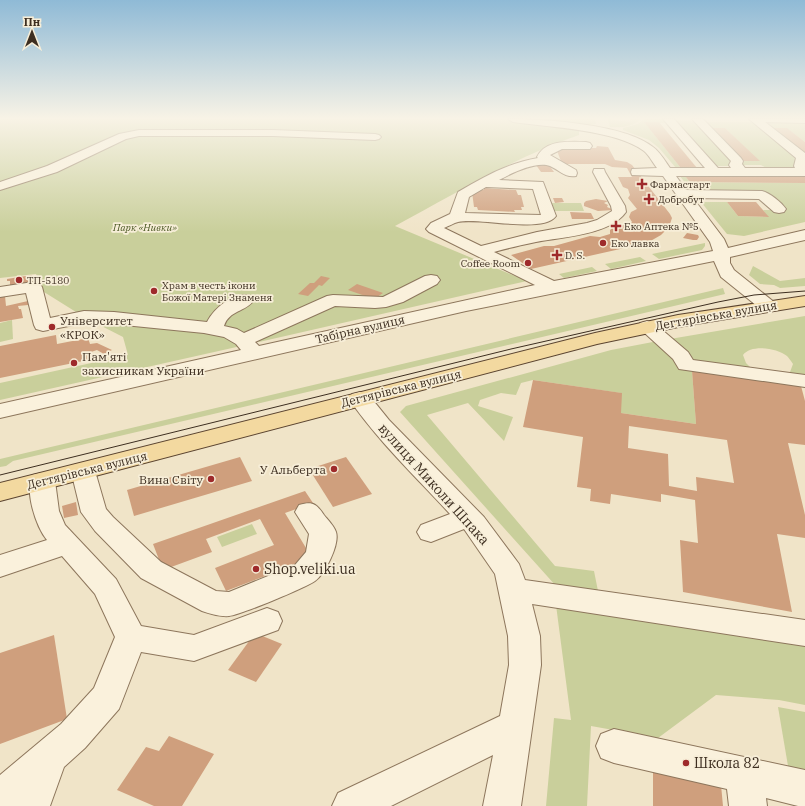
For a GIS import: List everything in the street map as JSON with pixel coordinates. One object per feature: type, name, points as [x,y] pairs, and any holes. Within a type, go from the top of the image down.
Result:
[{"type":"main road","name":"Дегтярівська вулиця","points":[[0,492],[647,327],[805,301]]},
{"type":"street","points":[[0,186],[52,169],[81,157]]},
{"type":"street","points":[[543,157],[550,162]]},
{"type":"street","points":[[655,157],[718,242],[722,255],[722,263],[727,273],[768,306]]},
{"type":"street","points":[[701,157],[714,171]]},
{"type":"street","points":[[732,157],[736,161],[735,165],[741,171]]},
{"type":"street","points":[[802,157],[800,166],[805,170]]},
{"type":"street","points":[[457,217],[463,195],[528,162],[538,161],[550,162],[580,173],[618,206],[619,212],[613,218],[593,226],[536,237],[480,251]]},
{"type":"street","points":[[580,173],[805,170]]},
{"type":"street","points":[[484,183],[538,185],[549,216],[539,220],[457,217],[436,226],[434,229],[552,287]]},
{"type":"street","points":[[683,194],[762,195],[780,209]]},
{"type":"street","name":"Табірна вулиця","points":[[0,411],[249,347],[722,255],[805,235]]},
{"type":"street","points":[[0,292],[33,287],[43,325],[84,318],[114,318],[189,325],[230,334],[249,347],[333,300],[375,303],[386,302],[397,298],[430,280]]},
{"type":"street","points":[[214,330],[216,319],[229,308],[245,300]]},
{"type":"street","points":[[647,327],[681,356],[686,365],[805,381]]},
{"type":"street","name":"вулиця Миколи Шпака","points":[[360,399],[381,425],[468,517],[509,572],[524,636],[524,665],[516,726],[502,806]]},
{"type":"street","points":[[83,471],[94,512],[104,524],[151,570],[188,591],[214,602],[230,604],[305,573],[318,555],[323,533],[308,512]]},
{"type":"street","points":[[0,799],[73,736],[107,698],[131,637],[106,587],[54,530],[44,501],[42,481]]},
{"type":"street","points":[[431,532],[468,517]]},
{"type":"street","points":[[0,566],[67,544]]},
{"type":"street","points":[[513,590],[805,633]]},
{"type":"street","points":[[131,637],[194,648],[267,621]]},
{"type":"street","points":[[351,806],[516,726]]},
{"type":"street","points":[[614,746],[746,790],[805,789]]},
{"type":"street","points":[[31,806],[50,756]]},
{"type":"green space","name":"Парк «Нивки»","points":[[0,157],[526,157],[395,226],[527,281],[259,342],[239,330],[224,337],[241,346],[0,400],[0,383],[128,355],[123,337],[84,317],[44,292],[36,274],[0,278]]},
{"type":"green space","points":[[666,157],[672,157],[680,167],[697,168],[701,170],[676,168]]},
{"type":"green space","points":[[704,157],[727,157],[733,166],[713,166]]},
{"type":"green space","points":[[754,157],[796,157],[794,164],[801,169],[768,169],[761,165],[741,165],[744,161],[759,161]]},
{"type":"green space","points":[[680,176],[685,176],[690,182],[805,183],[805,222],[744,236],[727,234],[701,202],[727,202],[738,216],[768,217],[763,210],[782,210],[784,208],[768,193],[694,193]]},
{"type":"green space","points":[[550,203],[581,203],[584,211],[553,211]]},
{"type":"green space","points":[[705,243],[702,250],[659,259],[652,254]]},
{"type":"green space","points":[[640,257],[646,261],[611,269],[605,264]]},
{"type":"green space","points":[[753,266],[780,281],[805,278],[805,286],[780,288],[774,285],[760,284],[749,275]]},
{"type":"green space","points":[[592,267],[597,271],[564,278],[559,274]]},
{"type":"green space","points":[[723,288],[725,294],[13,461],[6,466],[0,467],[0,459]]},
{"type":"green space","points":[[805,316],[805,377],[786,375],[790,372],[793,364],[787,356],[783,353],[764,348],[752,349],[743,355],[746,363],[754,371],[689,363],[670,339]]},
{"type":"green space","points":[[12,320],[13,339],[0,342],[0,323]]},
{"type":"green space","points":[[658,341],[676,359],[678,368],[692,371],[696,424],[621,413],[621,393],[533,380],[521,383],[516,395],[501,393],[480,400],[478,406],[513,417],[504,441],[468,403],[427,415],[555,566],[594,571],[599,596],[556,586],[400,412],[406,406],[611,350]]},
{"type":"green space","points":[[252,524],[257,534],[222,547],[217,537]]},
{"type":"green space","points":[[556,605],[805,641],[805,705],[779,700],[716,695],[658,738],[591,726],[587,806],[546,806],[554,718],[571,720]]},
{"type":"green space","points":[[778,707],[805,712],[805,770],[788,766]]},
{"type":"building","points":[[559,157],[613,157],[615,160],[627,162],[632,165],[670,214],[672,218],[669,227],[661,235],[647,243],[531,269],[511,255],[544,246],[554,246],[590,236],[600,237],[610,234],[610,230],[614,227],[632,222],[629,217],[631,212],[637,209],[628,198],[630,195],[628,189],[623,187],[618,177],[632,177],[627,168],[612,167],[605,164],[562,164]]},
{"type":"building","points":[[672,157],[688,157],[697,168],[680,167]]},
{"type":"building","points":[[739,157],[755,157],[760,161],[744,161]]},
{"type":"building","points":[[536,165],[549,165],[554,172],[541,172]]},
{"type":"building","points":[[685,176],[805,177],[805,183],[690,182]]},
{"type":"building","points":[[484,188],[516,190],[518,195],[521,195],[524,207],[521,207],[522,210],[514,210],[515,212],[478,210],[477,207],[474,207],[472,192],[474,190],[484,190]]},
{"type":"building","points":[[553,198],[562,198],[564,202],[555,203]]},
{"type":"building","points":[[596,199],[608,201],[604,203],[608,205],[607,207],[614,210],[598,211],[584,206],[586,201]]},
{"type":"building","points":[[727,202],[756,202],[769,217],[738,216]]},
{"type":"building","points":[[570,212],[591,213],[594,219],[572,219]]},
{"type":"building","points":[[687,233],[698,235],[699,237],[697,240],[683,238]]},
{"type":"building","name":"ТП-5180","points":[[32,275],[30,278],[30,283],[10,286],[10,281],[7,281],[7,279]]},
{"type":"building","points":[[321,276],[330,278],[322,286],[319,285],[308,296],[298,294],[310,283],[314,283]]},
{"type":"building","points":[[357,284],[383,293],[374,299],[348,290]]},
{"type":"building","points":[[5,296],[6,306],[28,301],[28,305],[18,306],[19,309],[21,309],[23,318],[0,322],[0,297]]},
{"type":"building","points":[[56,335],[57,344],[88,338],[90,344],[97,343],[112,350],[104,354],[97,350],[91,352],[93,359],[0,378],[0,346]]},
{"type":"building","points":[[692,371],[801,386],[805,401],[805,445],[788,443],[805,515],[805,538],[777,534],[792,612],[683,592],[680,540],[698,543],[695,500],[661,494],[661,502],[611,494],[610,504],[590,501],[591,489],[577,487],[583,437],[523,427],[533,380],[622,393],[621,413],[696,424]],"holes":[[[629,426],[727,440],[734,483],[696,477],[697,491],[669,486],[668,454],[628,448]]]},
{"type":"building","points":[[240,457],[252,481],[134,516],[127,490]]},
{"type":"building","points":[[346,457],[372,494],[333,507],[309,469]]},
{"type":"building","points":[[305,491],[313,503],[285,513],[312,558],[226,591],[215,568],[274,545],[260,519],[206,539],[212,552],[163,570],[153,544]]},
{"type":"building","points":[[76,502],[78,515],[64,518],[62,506]]},
{"type":"building","points":[[255,633],[282,644],[256,682],[228,670]]},
{"type":"building","points":[[54,635],[67,719],[0,744],[0,653]]},
{"type":"building","points":[[169,736],[214,754],[182,806],[154,806],[117,790],[146,747],[159,751]]},
{"type":"building","points":[[653,769],[721,785],[723,806],[653,806]]},
{"type":"tram line","points":[[0,475],[511,349],[718,302],[754,295],[805,291]]},
{"type":"place","name":"Фармастарт","points":[[642,184]]},
{"type":"place","name":"Добробут","points":[[649,199]]},
{"type":"place","name":"Еко Аптека №5","points":[[616,226]]},
{"type":"place","name":"Еко лавка","points":[[603,243]]},
{"type":"place","name":"D. S.","points":[[557,255]]},
{"type":"place","name":"Coffee Room","points":[[528,263]]},
{"type":"place","name":"ТП-5180","points":[[19,280]]},
{"type":"place","name":"Храм в честь ікони Божої Матері Знаменя","points":[[154,291]]},
{"type":"place","name":"Університет «КРОК»","points":[[52,327]]},
{"type":"place","name":"Пам'яті захисникам України","points":[[74,363]]},
{"type":"place","name":"У Альберта","points":[[334,469]]},
{"type":"place","name":"Вина Світу","points":[[211,479]]},
{"type":"place","name":"Shop.veliki.ua","points":[[256,569]]},
{"type":"place","name":"Школа 82","points":[[686,763]]}]
